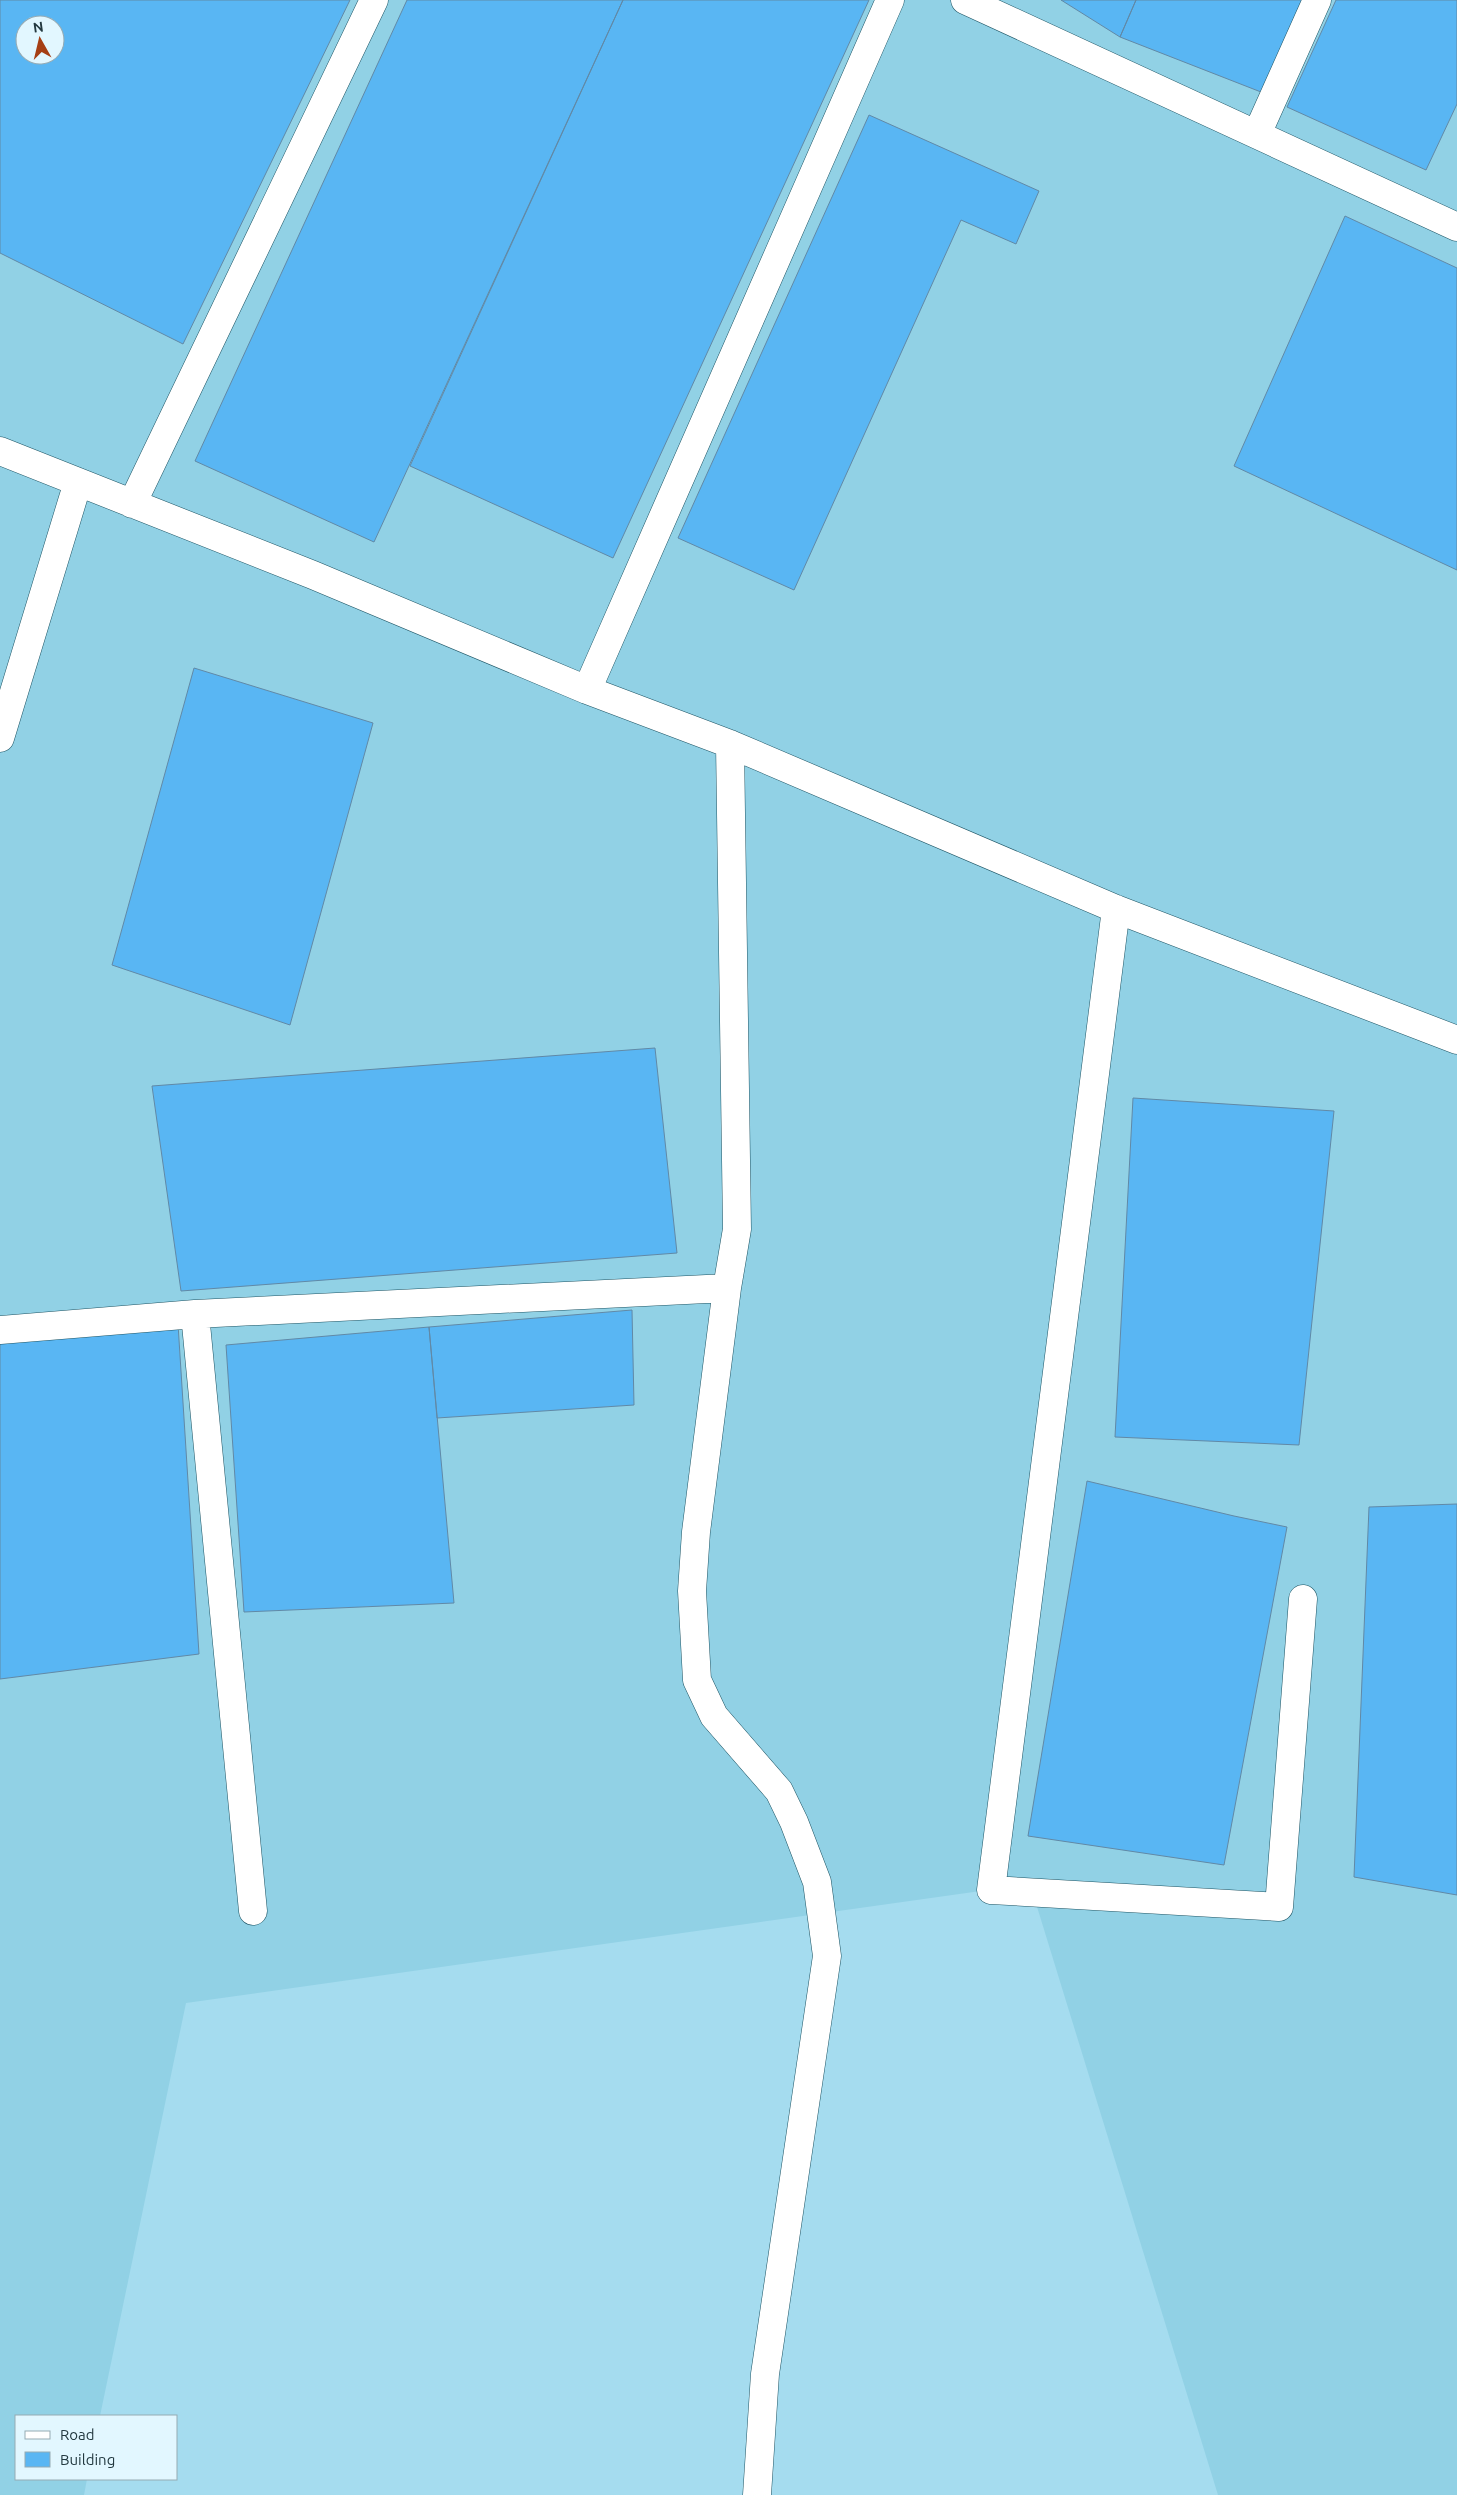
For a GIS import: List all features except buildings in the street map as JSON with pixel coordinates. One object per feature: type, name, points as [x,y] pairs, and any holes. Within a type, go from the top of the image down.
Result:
[{"type":"street","points":[[132,504],[374,0]]},
{"type":"street","points":[[587,690],[890,0]]},
{"type":"street","points":[[965,0],[1457,227]]},
{"type":"street","points":[[1257,134],[1317,0]]},
{"type":"street","points":[[0,451],[313,576],[587,690],[730,744],[1116,909],[1457,1040]]},
{"type":"street","points":[[0,738],[78,482]]},
{"type":"street","points":[[730,744],[737,1229],[727,1288],[696,1532],[692,1590],[698,1680],[714,1716],[779,1791],[794,1822],[817,1882],[827,1956],[764,2374],[757,2495]]},
{"type":"street","points":[[1116,909],[991,1890],[1279,1907],[1303,1599]]},
{"type":"street","points":[[0,1330],[194,1314],[727,1288]]},
{"type":"street","points":[[194,1314],[253,1911]]},
{"type":"shaded area","points":[[0,0],[1457,0],[1457,2495],[1218,2495],[1030,1884],[186,2003],[100,2415],[15,2415],[15,2480],[87,2480],[84,2495],[0,2495]]}]
